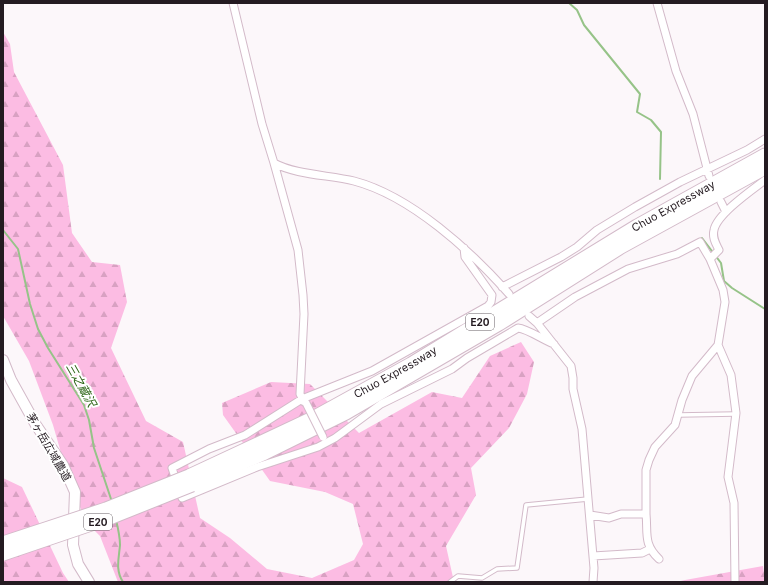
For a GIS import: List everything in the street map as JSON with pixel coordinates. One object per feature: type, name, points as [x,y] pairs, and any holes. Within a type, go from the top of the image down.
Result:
[{"type":"highway","name":"Chuo Expressway","points":[[3,554],[112,517],[190,480],[313,418],[411,364],[637,226],[765,155]]},
{"type":"highway","name":"Chuo Expressway","points":[[3,543],[266,453],[359,406],[499,324],[621,247],[765,168]]},
{"type":"main road","name":"茅ヶ岳広域農道","points":[[3,360],[11,380],[36,425],[63,465],[75,492],[73,545],[78,564],[89,582]]},
{"type":"street","points":[[233,3],[262,124],[298,250],[304,314],[300,394],[324,439]]},
{"type":"street","points":[[657,3],[676,71],[693,114],[708,173]]},
{"type":"street","points":[[502,287],[561,257],[577,247],[597,230],[635,207],[680,182],[708,173],[765,139]]},
{"type":"street","points":[[274,163],[290,169],[354,181],[393,198],[428,219],[464,248],[509,294]]},
{"type":"street","points":[[710,259],[719,250],[714,239],[714,229],[726,212],[734,204],[765,180]]},
{"type":"street","points":[[721,202],[726,212]]},
{"type":"street","points":[[537,323],[575,297],[628,269],[677,254],[700,242],[710,259],[723,290],[725,302],[718,345],[692,376],[682,400],[675,425],[655,447],[646,470],[646,534],[650,549],[659,559]]},
{"type":"street","points":[[464,248],[465,256],[492,295],[492,302],[488,306],[372,371],[304,401],[246,435],[209,449],[172,468],[182,498],[256,467],[318,447],[324,439],[335,438],[381,404],[452,369],[467,358],[518,328],[523,329],[541,340],[554,344]]},
{"type":"street","points":[[529,316],[537,323],[571,366],[574,378],[573,389],[582,429],[593,556],[593,582]]},
{"type":"street","points":[[718,345],[731,375],[736,414],[728,476],[734,503],[736,582]]},
{"type":"street","points":[[590,515],[609,518],[621,514],[646,514]]},
{"type":"street","points":[[593,556],[642,553],[650,549]]},
{"type":"lane","points":[[678,415],[736,414]]},
{"type":"lane","points":[[450,582],[458,576],[482,578],[497,569],[517,568],[526,505],[588,498]]},
{"type":"green space","points":[[3,32],[10,44],[14,72],[63,165],[72,233],[92,262],[120,265],[127,302],[111,348],[146,421],[183,442],[200,518],[230,538],[267,569],[312,578],[354,560],[363,544],[353,504],[325,492],[270,481],[223,415],[222,403],[271,382],[310,384],[359,433],[432,392],[462,398],[490,356],[521,342],[534,362],[527,394],[509,428],[471,468],[476,495],[446,546],[454,582],[118,582],[100,536],[89,525],[72,491],[53,425],[29,361],[3,316]]},
{"type":"green space","points":[[3,478],[22,487],[63,573],[69,582],[3,582]]},
{"type":"green space","points":[[763,566],[765,582],[676,582],[685,580]]},
{"type":"waterway","points":[[569,3],[577,10],[584,25],[640,94],[637,112],[651,120],[661,132],[660,179]]},
{"type":"waterway","name":"三之蔵沢","points":[[3,230],[18,249],[30,304],[38,329],[48,348],[84,405],[89,420],[94,448],[112,502]]},
{"type":"waterway","points":[[702,238],[721,263],[724,281],[732,288],[765,309]]},
{"type":"waterway","name":"三之蔵沢","points":[[116,520],[120,542],[118,568],[123,582]]}]
